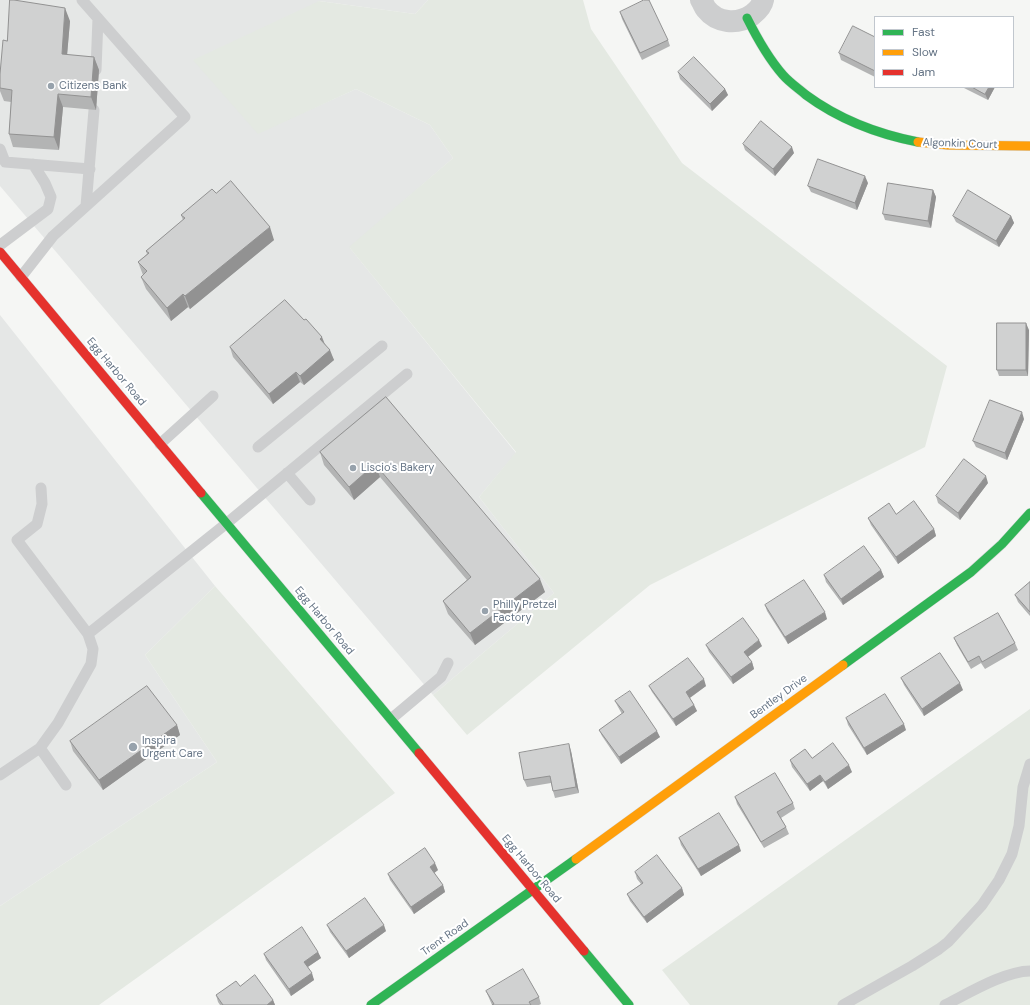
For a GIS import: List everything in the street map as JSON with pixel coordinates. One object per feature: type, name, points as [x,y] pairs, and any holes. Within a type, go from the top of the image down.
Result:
[{"type":"street","points":[[702,0],[706,8],[714,16],[725,21],[736,21],[747,18],[756,12],[764,0]]},
{"type":"street","name":"Algonkin Court","points":[[747,18],[757,39],[789,82],[824,108],[859,126],[886,135],[938,145],[1030,146]]},
{"type":"street","name":"Egg Harbor Road","points":[[0,252],[629,1005]]},
{"type":"street","name":"Bentley Drive","points":[[533,890],[971,572],[996,551],[1020,526],[1030,513]]},
{"type":"street","name":"Trent Road","points":[[371,1005],[533,890]]},
{"type":"lane","points":[[21,277],[53,236],[185,117],[82,0]]},
{"type":"lane","points":[[96,70],[98,18]]},
{"type":"lane","points":[[86,206],[94,110]]},
{"type":"lane","points":[[0,150],[5,162],[90,169]]},
{"type":"lane","points":[[0,245],[48,209],[51,197],[45,183],[33,164]]},
{"type":"lane","points":[[258,447],[382,346]]},
{"type":"lane","points":[[88,634],[227,523],[407,374]]},
{"type":"lane","points":[[160,444],[213,396]]},
{"type":"lane","points":[[287,473],[310,500]]},
{"type":"lane","points":[[0,775],[40,748],[58,723],[91,664],[93,648],[88,634],[17,540],[37,524],[42,504],[41,488]]},
{"type":"lane","points":[[391,719],[441,677],[448,663]]},
{"type":"lane","points":[[40,748],[66,786]]},
{"type":"lane","points":[[843,1005],[939,949],[948,942],[982,905],[999,880],[1012,854],[1019,826],[1023,786],[1030,764]]},
{"type":"lane","points":[[945,1005],[993,981],[1010,975],[1030,971]]},
{"type":"shaded area","points":[[0,0],[428,0],[415,14],[319,1],[257,133],[356,89],[430,125],[453,158],[350,248],[516,453],[479,497],[554,593],[433,695],[0,186]]},
{"type":"shaded area","points":[[428,0],[583,0],[591,29],[682,163],[947,366],[925,447],[650,585],[467,735],[433,695],[554,593],[479,497],[516,452],[349,247],[453,158],[430,125],[356,89],[258,134],[193,60],[319,1],[415,14]]},
{"type":"shaded area","points":[[0,315],[215,586],[145,655],[217,762],[0,906]]},
{"type":"shaded area","points":[[215,586],[395,793],[99,1005],[0,1005],[0,906],[217,762],[145,655]]},
{"type":"shaded area","points":[[1030,709],[1030,1005],[690,1005],[662,970]]},
{"type":"building","name":"Citizens Bank","points":[[10,0],[65,8],[62,54],[94,57],[91,97],[58,94],[54,137],[9,134],[12,90],[0,88],[0,74],[3,40],[7,41]]},
{"type":"building","points":[[644,0],[649,0],[668,40],[640,53],[620,12]]},
{"type":"building","points":[[853,26],[874,36],[874,70],[839,53]]},
{"type":"building","points":[[694,57],[725,89],[710,104],[678,72]]},
{"type":"building","points":[[974,88],[988,88],[985,94]]},
{"type":"building","points":[[761,121],[792,147],[773,169],[743,144]]},
{"type":"building","points":[[818,159],[865,176],[855,203],[808,186]]},
{"type":"building","points":[[231,181],[270,227],[185,296],[183,294],[167,308],[141,277],[147,271],[138,262],[149,253],[146,251],[185,218],[181,215],[212,189],[216,193]]},
{"type":"building","points":[[888,183],[933,190],[928,221],[883,214]]},
{"type":"building","points":[[968,190],[1011,216],[996,241],[953,216]]},
{"type":"building","points":[[285,300],[304,320],[306,319],[322,337],[320,339],[330,350],[300,376],[296,372],[269,394],[230,347]]},
{"type":"building","points":[[997,323],[1026,323],[1026,370],[997,370]]},
{"type":"building","points":[[386,397],[540,579],[470,633],[443,601],[471,577],[375,464],[349,487],[320,452]]},
{"type":"building","points":[[990,400],[1022,412],[1005,453],[973,441]]},
{"type":"building","points":[[964,459],[986,476],[958,513],[936,496]]},
{"type":"building","points":[[914,501],[934,529],[896,557],[868,518],[889,503],[896,514]]},
{"type":"building","points":[[864,546],[881,570],[841,599],[824,575]]},
{"type":"building","points":[[804,580],[825,612],[785,637],[765,605]]},
{"type":"building","points":[[1030,582],[1030,612],[1015,595]]},
{"type":"building","points":[[998,613],[1015,643],[982,662],[979,656],[968,662],[954,638]]},
{"type":"building","points":[[743,618],[759,640],[744,652],[752,662],[731,677],[706,645]]},
{"type":"building","points":[[940,653],[960,683],[922,709],[901,678]]},
{"type":"building","points":[[688,658],[704,679],[686,692],[694,705],[673,719],[649,686]]},
{"type":"building","points":[[147,686],[177,725],[99,780],[70,741]]},
{"type":"building","points":[[630,691],[657,731],[619,757],[599,730],[624,712],[615,701]]},
{"type":"building","points":[[885,694],[904,724],[864,748],[846,718]]},
{"type":"building","points":[[833,743],[849,765],[825,782],[820,775],[807,784],[790,760],[805,749],[812,758]]},
{"type":"building","points":[[569,744],[576,787],[553,791],[550,776],[524,780],[519,753]]},
{"type":"building","points":[[775,773],[793,803],[777,812],[786,827],[761,842],[735,797]]},
{"type":"building","points":[[719,813],[739,845],[698,869],[679,838]]},
{"type":"building","points":[[425,848],[435,863],[430,867],[443,885],[411,907],[388,874]]},
{"type":"building","points":[[657,855],[682,888],[644,917],[627,894],[643,883],[635,872]]},
{"type":"building","points":[[365,898],[384,925],[346,951],[327,925]]},
{"type":"building","points":[[302,927],[318,952],[304,962],[312,973],[289,989],[264,954]]},
{"type":"building","points":[[523,969],[539,997],[529,1002],[531,1005],[492,1005],[494,1004],[486,991]]},
{"type":"building","points":[[255,975],[273,1000],[267,1005],[223,1005],[216,995],[236,981],[240,986]]},
{"type":"traffic: fast","points":[[747,18],[772,62],[788,81],[806,95],[832,112],[859,125],[888,135],[918,142]]},
{"type":"traffic: fast","points":[[201,493],[419,753]]},
{"type":"traffic: fast","points":[[843,665],[971,572],[1002,544],[1030,513]]},
{"type":"traffic: fast","points":[[371,1005],[576,859]]},
{"type":"traffic: fast","points":[[584,951],[629,1005]]},
{"type":"traffic: slow","points":[[918,142],[948,145],[1030,146]]},
{"type":"traffic: slow","points":[[576,859],[843,665]]},
{"type":"traffic: jam","points":[[0,252],[201,493]]},
{"type":"traffic: jam","points":[[419,753],[584,951]]},
{"type":"place","name":"Citizens Bank","points":[[51,86]]},
{"type":"place","name":"Liscio's Bakery","points":[[353,468]]},
{"type":"place","name":"Philly Pretzel Factory","points":[[485,611]]},
{"type":"place","name":"Inspira Urgent Care","points":[[133,747]]}]
